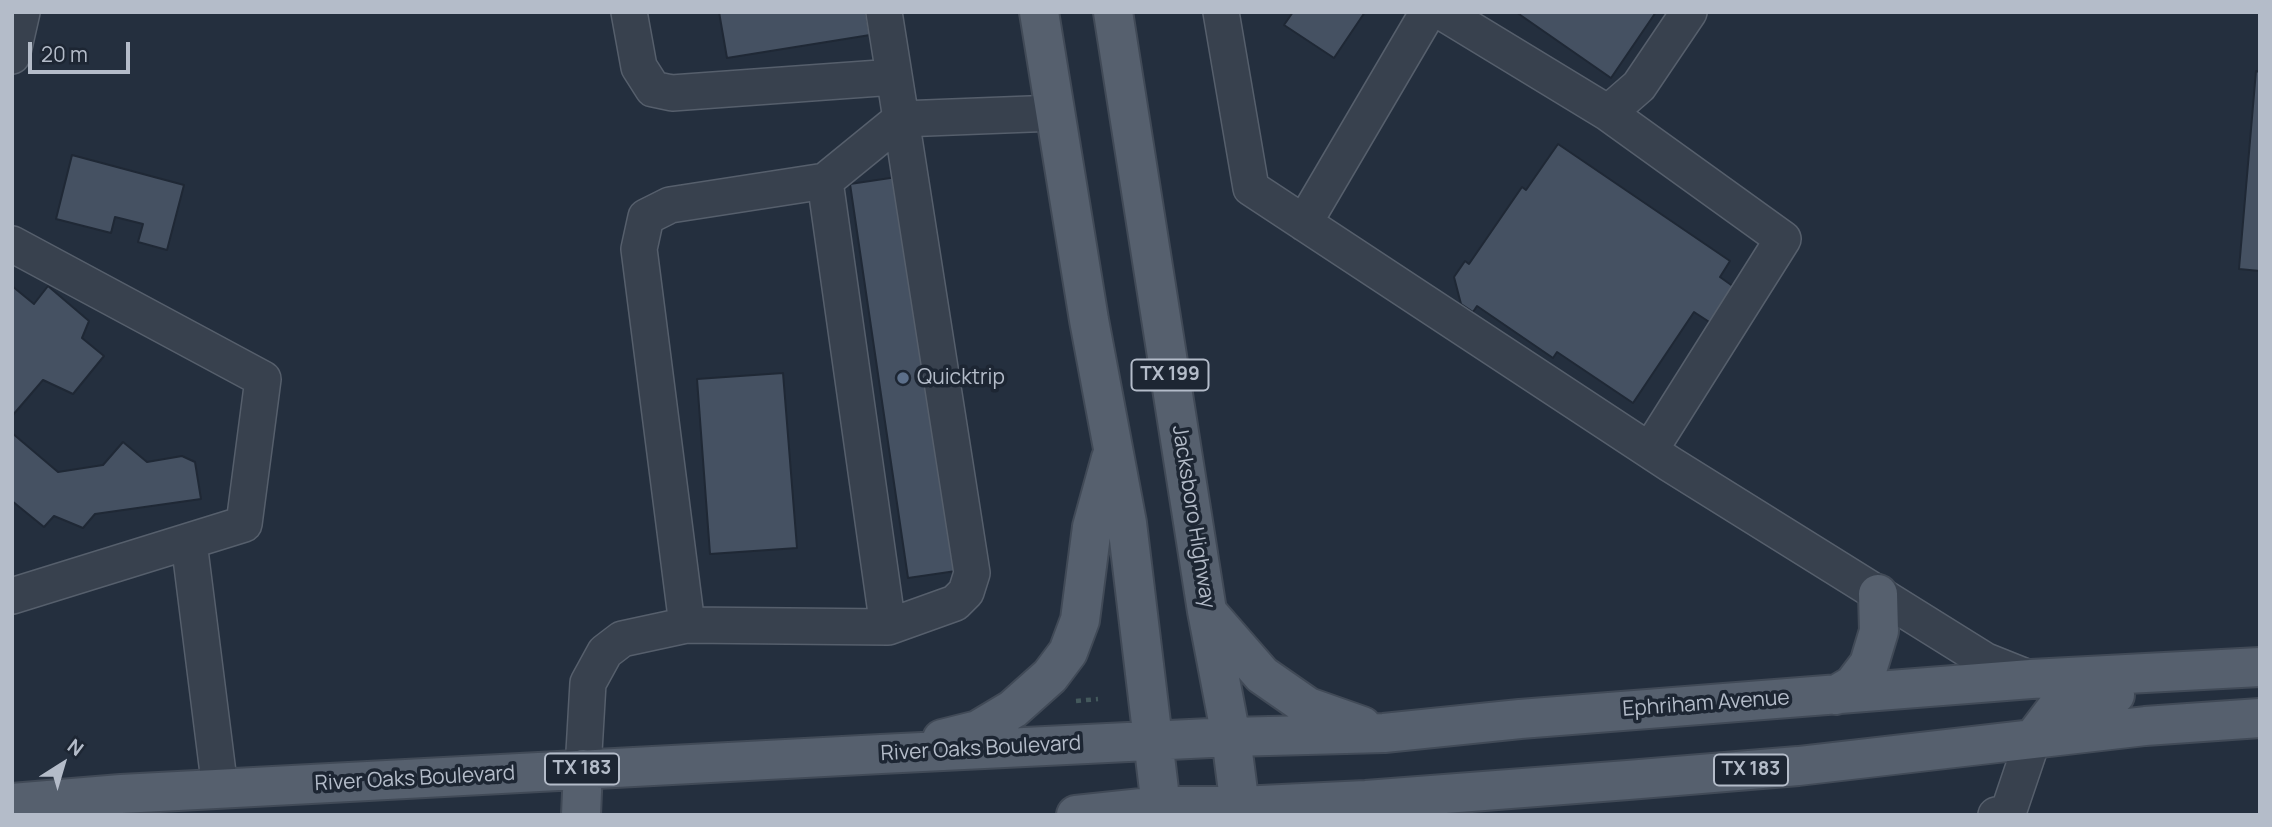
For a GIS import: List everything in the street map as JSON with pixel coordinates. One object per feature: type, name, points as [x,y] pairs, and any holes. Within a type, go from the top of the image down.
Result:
[{"type":"main road","name":"TX 199","points":[[1039,12],[1089,320],[1127,523],[1161,811]]},
{"type":"main road","name":"Jacksboro Highway","points":[[1113,12],[1207,611],[1231,737],[1240,810]]},
{"type":"main road","points":[[881,754],[978,730],[1013,709],[1050,676],[1068,652],[1080,620],[1092,527],[1113,450]]},
{"type":"main road","points":[[1836,695],[1853,685],[1869,664],[1879,631],[1878,594]]},
{"type":"main road","points":[[1207,611],[1262,675],[1308,707],[1384,733]]},
{"type":"main road","name":"Ephriham Avenue","points":[[1153,740],[1384,733],[1520,719],[2031,679],[2260,667]]},
{"type":"main road","points":[[2034,739],[2055,710],[2073,699],[2260,684]]},
{"type":"main road","name":"TX 183","points":[[1076,815],[1355,807],[1785,767],[2145,726],[2260,718]]},
{"type":"main road","name":"River Oaks Boulevard","points":[[12,803],[121,794],[1153,740]]},
{"type":"main road","points":[[581,815],[583,769]]},
{"type":"street","points":[[12,57],[22,12]]},
{"type":"street","points":[[629,12],[639,67],[653,89],[673,93],[894,78]]},
{"type":"street","points":[[583,769],[588,683],[605,652],[622,639],[687,625],[888,627],[955,603],[966,592],[972,573],[884,12]]},
{"type":"street","points":[[1221,12],[1251,188],[1650,450],[1878,594],[1986,661],[2031,679]]},
{"type":"street","points":[[1304,223],[1428,12]]},
{"type":"street","points":[[1442,12],[1608,113],[1783,239],[1650,450]]},
{"type":"street","points":[[1608,113],[1639,86],[1689,12]]},
{"type":"street","points":[[687,625],[639,248],[646,218],[670,205],[825,181],[901,120],[1056,113]]},
{"type":"street","points":[[825,181],[888,627]]},
{"type":"street","points":[[12,244],[263,379],[244,524],[12,596]]},
{"type":"street","points":[[190,542],[220,789]]},
{"type":"street","points":[[1996,815],[2008,813],[2034,739]]},
{"type":"path","points":[[1075,702],[1098,699]]},
{"type":"building","points":[[719,12],[866,12],[870,35],[727,58]]},
{"type":"building","points":[[1293,12],[1365,12],[1334,58],[1284,25]]},
{"type":"building","points":[[1516,12],[1656,12],[1611,78]]},
{"type":"building","points":[[2256,71],[2260,72],[2260,271],[2239,269]]},
{"type":"building","points":[[1558,144],[1730,261],[1720,277],[1741,292],[1717,327],[1694,312],[1633,403],[1557,352],[1553,358],[1477,306],[1473,312],[1461,304],[1454,277],[1465,261],[1469,264],[1522,187],[1526,190]]},
{"type":"building","points":[[72,155],[184,185],[167,250],[138,242],[143,224],[115,217],[111,233],[56,219]]},
{"type":"building","name":"Quicktrip","points":[[897,177],[956,571],[908,578],[850,184]]},
{"type":"building","points":[[12,286],[34,304],[48,286],[89,321],[82,338],[104,356],[73,394],[43,380],[12,416]]},
{"type":"building","points":[[783,373],[797,548],[710,554],[697,379]]},
{"type":"building","points":[[12,433],[58,472],[103,465],[123,442],[147,462],[182,456],[195,462],[201,499],[95,514],[83,528],[54,516],[44,527],[12,501]]},
{"type":"place","name":"Quicktrip","points":[[903,378]]}]
